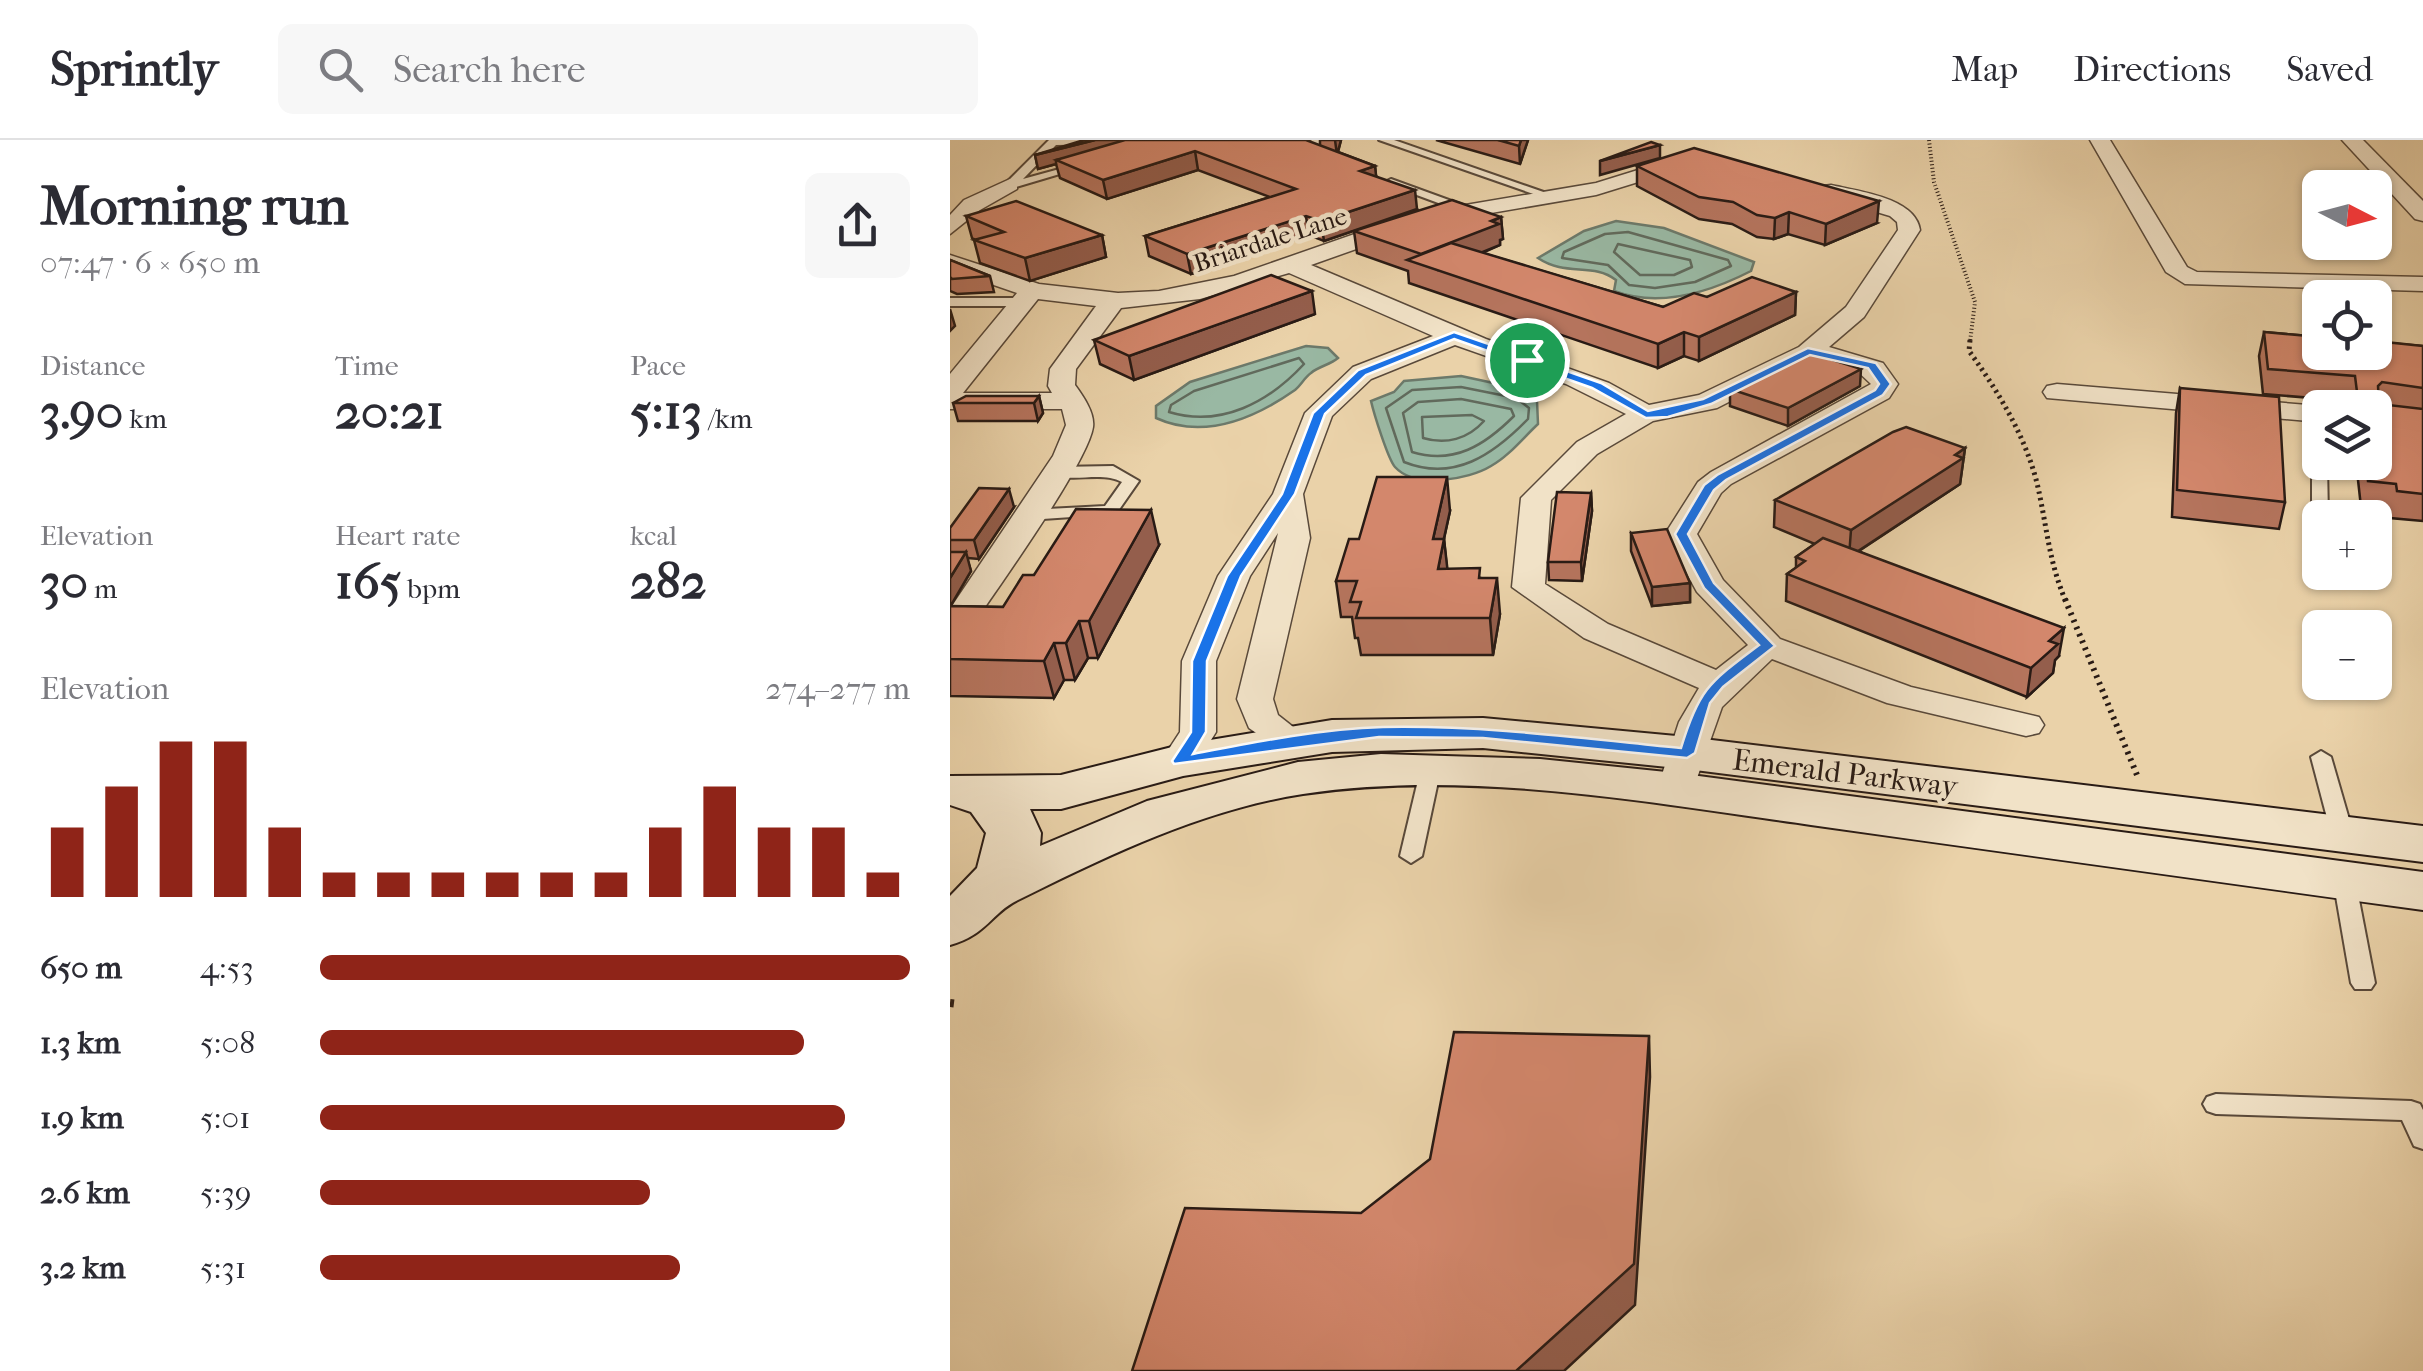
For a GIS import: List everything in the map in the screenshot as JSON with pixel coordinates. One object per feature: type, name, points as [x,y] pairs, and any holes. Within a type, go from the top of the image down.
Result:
[{"type":"main road","name":"Emerald Parkway","points":[[960,789],[1060,792],[1180,761],[1292,741],[1379,732],[1483,733],[1682,772],[2343,856],[2423,844]]},
{"type":"main road","name":"Emerald Parkway","points":[[967,916],[1104,836],[1221,797],[1298,778],[1381,770],[1540,775],[1682,772]]},
{"type":"main road","points":[[960,789],[999,807],[1014,828],[1014,856],[967,916]]},
{"type":"main road","name":"Emerald Parkway","points":[[2343,856],[2423,891]]},
{"type":"street","points":[[2100,140],[2178,272],[2193,280],[2423,284]]},
{"type":"street","points":[[2352,140],[2423,214]]},
{"type":"street","name":"Briardale Lane","points":[[950,262],[1026,297],[1113,301],[1204,291],[1290,266],[1378,232],[1464,208],[1598,189],[1708,153]]},
{"type":"street","points":[[2378,168],[2406,168]]},
{"type":"street","points":[[1718,683],[1636,653],[1576,624],[1528,587],[1536,498],[1587,448],[1646,414],[1668,413],[1707,402],[1808,352],[1855,312],[1910,230],[1908,220],[1898,211],[1803,182]]},
{"type":"street","points":[[950,227],[972,205],[1010,186]]},
{"type":"street","points":[[1290,266],[1398,308],[1454,336],[1596,385],[1646,414]]},
{"type":"street","points":[[950,390],[1026,297]]},
{"type":"street","points":[[962,616],[1057,472],[1080,426],[1073,401],[1061,386],[1062,370],[1113,301]]},
{"type":"street","points":[[1180,761],[1198,732],[1199,661],[1234,576],[1288,494],[1303,446],[1319,413],[1362,372],[1454,336]]},
{"type":"street","points":[[1808,352],[1872,366],[1885,384],[1879,392],[1709,488],[1681,534],[1708,585],[1768,646],[1900,696],[2026,725]]},
{"type":"street","points":[[2057,392],[2302,413]]},
{"type":"street","points":[[950,401],[1073,401]]},
{"type":"street","points":[[1288,494],[1294,538],[1255,698],[1262,720],[1292,741]]},
{"type":"street","points":[[1682,772],[1702,703],[1718,683],[1768,646]]},
{"type":"lane","points":[[1121,154],[1158,140]]},
{"type":"lane","points":[[1010,186],[1053,142],[1158,140]]},
{"type":"lane","points":[[1322,140],[1309,144],[1310,150],[1333,161]]},
{"type":"lane","points":[[1384,140],[1549,196]]},
{"type":"lane","points":[[1010,186],[1103,160]]},
{"type":"lane","points":[[1370,174],[1464,208]]},
{"type":"lane","points":[[950,302],[1026,297]]},
{"type":"lane","points":[[1028,515],[1110,511],[1131,480],[1113,471],[1057,472]]},
{"type":"lane","points":[[2321,757],[2343,856],[2363,983]]},
{"type":"lane","points":[[1411,856],[1430,772]]},
{"type":"lane","points":[[2216,1104],[2411,1110],[2423,1139]]},
{"type":"path","points":[[1929,140],[1934,182],[1974,302],[1969,351],[2005,402],[2040,493],[2050,561],[2140,782]]},
{"type":"water","points":[[1616,221],[1664,228],[1754,262],[1751,271],[1702,291],[1649,298],[1614,291],[1616,280],[1607,275],[1559,267],[1538,258],[1584,231]]},
{"type":"water","points":[[1306,346],[1328,348],[1338,358],[1263,409],[1211,426],[1192,427],[1156,418],[1156,406],[1190,382]]},
{"type":"water","points":[[1461,376],[1521,389],[1537,401],[1538,424],[1504,457],[1481,471],[1442,480],[1404,474],[1389,455],[1371,401],[1394,392],[1404,381]]},
{"type":"building","points":[[1084,140],[1095,140],[1035,155]]},
{"type":"building","points":[[1125,140],[1306,140],[1375,166],[1360,171],[1415,190],[1321,221],[1306,216],[1187,254],[1145,236],[1296,189],[1195,151],[1103,180],[1056,160]]},
{"type":"building","points":[[1498,140],[1521,140],[1519,146]]},
{"type":"building","points":[[1651,142],[1660,145],[1600,161]]},
{"type":"building","points":[[1694,148],[1879,201],[1826,224],[1789,212],[1775,218],[1757,215],[1733,202],[1699,197],[1637,166]]},
{"type":"building","points":[[1452,200],[1501,217],[1491,221],[1499,224],[1421,254],[1354,231]]},
{"type":"building","points":[[1016,201],[1102,235],[1025,258],[974,240],[1004,232],[966,216]]},
{"type":"building","points":[[1451,243],[1663,307],[1694,293],[1707,297],[1752,277],[1796,292],[1699,337],[1684,332],[1658,344],[1407,260]]},
{"type":"building","points":[[950,260],[990,276],[952,279]]},
{"type":"building","points":[[1271,275],[1312,291],[1129,356],[1094,340]]},
{"type":"building","points":[[2264,332],[2302,335],[2302,370],[2392,370],[2392,343],[2423,346],[2423,388],[2382,382],[2378,390],[2357,390],[2355,376],[2268,369]]},
{"type":"building","points":[[1805,351],[1861,369],[1788,408],[1730,389]]},
{"type":"building","points":[[2180,388],[2279,397],[2285,502],[2177,490]]},
{"type":"building","points":[[966,396],[1039,396],[1034,403],[953,403]]},
{"type":"building","points":[[2392,405],[2423,409],[2423,494],[2397,491],[2396,484],[2368,481],[2392,480]]},
{"type":"building","points":[[1906,427],[1965,448],[1955,455],[1963,458],[1851,530],[1775,500],[1893,432]]},
{"type":"building","points":[[1377,477],[1447,477],[1433,539],[1444,539],[1438,569],[1480,568],[1479,578],[1497,578],[1490,618],[1356,618],[1361,602],[1350,602],[1357,581],[1336,581],[1349,539],[1359,539]]},
{"type":"building","points":[[979,488],[1009,489],[974,540],[950,540],[950,528]]},
{"type":"building","points":[[1557,492],[1591,493],[1581,562],[1548,562]]},
{"type":"building","points":[[1076,509],[1151,510],[1089,621],[1079,621],[1066,643],[1054,643],[1044,661],[950,659],[950,606],[1003,607],[1023,575],[1034,575]]},
{"type":"building","points":[[1667,529],[1690,583],[1652,587],[1631,533]]},
{"type":"building","points":[[1823,538],[2064,628],[2049,641],[2058,644],[2031,668],[1787,574],[1805,561],[1796,557]]},
{"type":"building","points":[[950,552],[966,552],[950,578]]},
{"type":"building","points":[[1454,1032],[1649,1036],[1634,1264],[1516,1371],[1132,1371],[1185,1208],[1361,1213],[1430,1159]]},
{"type":"route","points":[[1454,336],[1527,360],[1596,385],[1646,414],[1668,413],[1707,402],[1808,352],[1872,366],[1882,374],[1885,384],[1879,392],[1721,478],[1709,488],[1681,534],[1708,585],[1768,646],[1718,683],[1702,703],[1687,753],[1483,733],[1379,732],[1276,743],[1180,761],[1193,747],[1198,732],[1199,661],[1234,576],[1288,494],[1303,446],[1319,413],[1335,394],[1362,372],[1454,336]]}]
